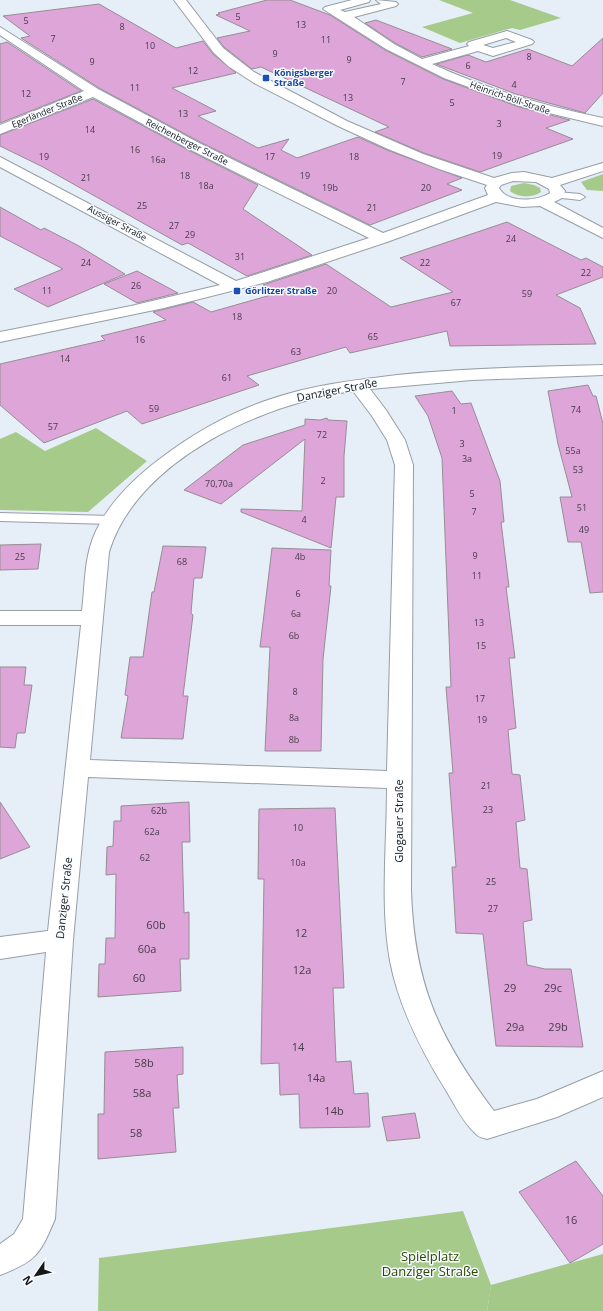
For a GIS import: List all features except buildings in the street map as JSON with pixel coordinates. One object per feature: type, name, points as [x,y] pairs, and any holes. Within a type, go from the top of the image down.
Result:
[{"type":"street","points":[[180,0],[212,42],[225,56],[257,80],[310,108],[364,133],[460,172],[497,190],[514,202],[543,202],[603,234]]},
{"type":"street","name":"Heinrich-Böll-Straße","points":[[365,0],[329,9],[346,16],[388,46],[421,63],[514,101],[559,114],[603,122]]},
{"type":"street","points":[[346,16],[392,4],[381,0]]},
{"type":"street","name":"Reichenberger Straße","points":[[0,30],[94,92],[208,153],[382,239]]},
{"type":"street","points":[[421,63],[480,47]]},
{"type":"street","name":"Egerländer Straße","points":[[0,130],[68,101],[94,92]]},
{"type":"street","name":"Aussiger Straße","points":[[0,161],[233,286]]},
{"type":"street","points":[[543,202],[554,189],[603,167]]},
{"type":"street","points":[[0,337],[82,321],[233,286],[326,258],[382,239],[497,190],[506,178],[519,176],[540,179],[554,189]]},
{"type":"street","name":"Danziger Straße","points":[[0,1260],[18,1253],[30,1239],[39,1218],[60,940],[99,552],[103,535],[111,520],[127,498],[147,478],[180,452],[248,415],[279,402],[357,384],[445,375],[603,370]]},
{"type":"street","name":"Glogauer Straße","points":[[357,384],[380,414],[396,440],[404,465],[398,780],[400,931],[404,962],[417,1004],[434,1045],[457,1086],[487,1126],[524,1117],[552,1107],[603,1083]]},
{"type":"street","points":[[0,618],[93,618]]},
{"type":"street","points":[[78,768],[398,780]]},
{"type":"street","points":[[0,948],[60,940]]},
{"type":"lane","points":[[554,189],[580,197]]},
{"type":"lane","points":[[0,517],[111,520]]},
{"type":"green space","points":[[439,0],[510,0],[561,18],[520,30],[512,28],[460,43],[422,27],[473,13]]},
{"type":"green space","points":[[603,174],[603,191],[587,190],[581,182]]},
{"type":"green space","points":[[524,183],[540,188],[541,192],[530,196],[521,196],[510,191],[511,186]]},
{"type":"green space","points":[[96,428],[147,461],[88,512],[0,510],[0,439],[16,432],[45,451]]},
{"type":"green space","name":"Spielplatz Danziger Straße","points":[[463,1211],[491,1285],[487,1311],[98,1311],[99,1258]]},
{"type":"green space","points":[[603,1254],[603,1311],[487,1311],[491,1285]]},
{"type":"place","name":"Königsberger Straße","points":[[266,78]]},
{"type":"place","name":"Görlitzer Straße","points":[[237,291]]}]
